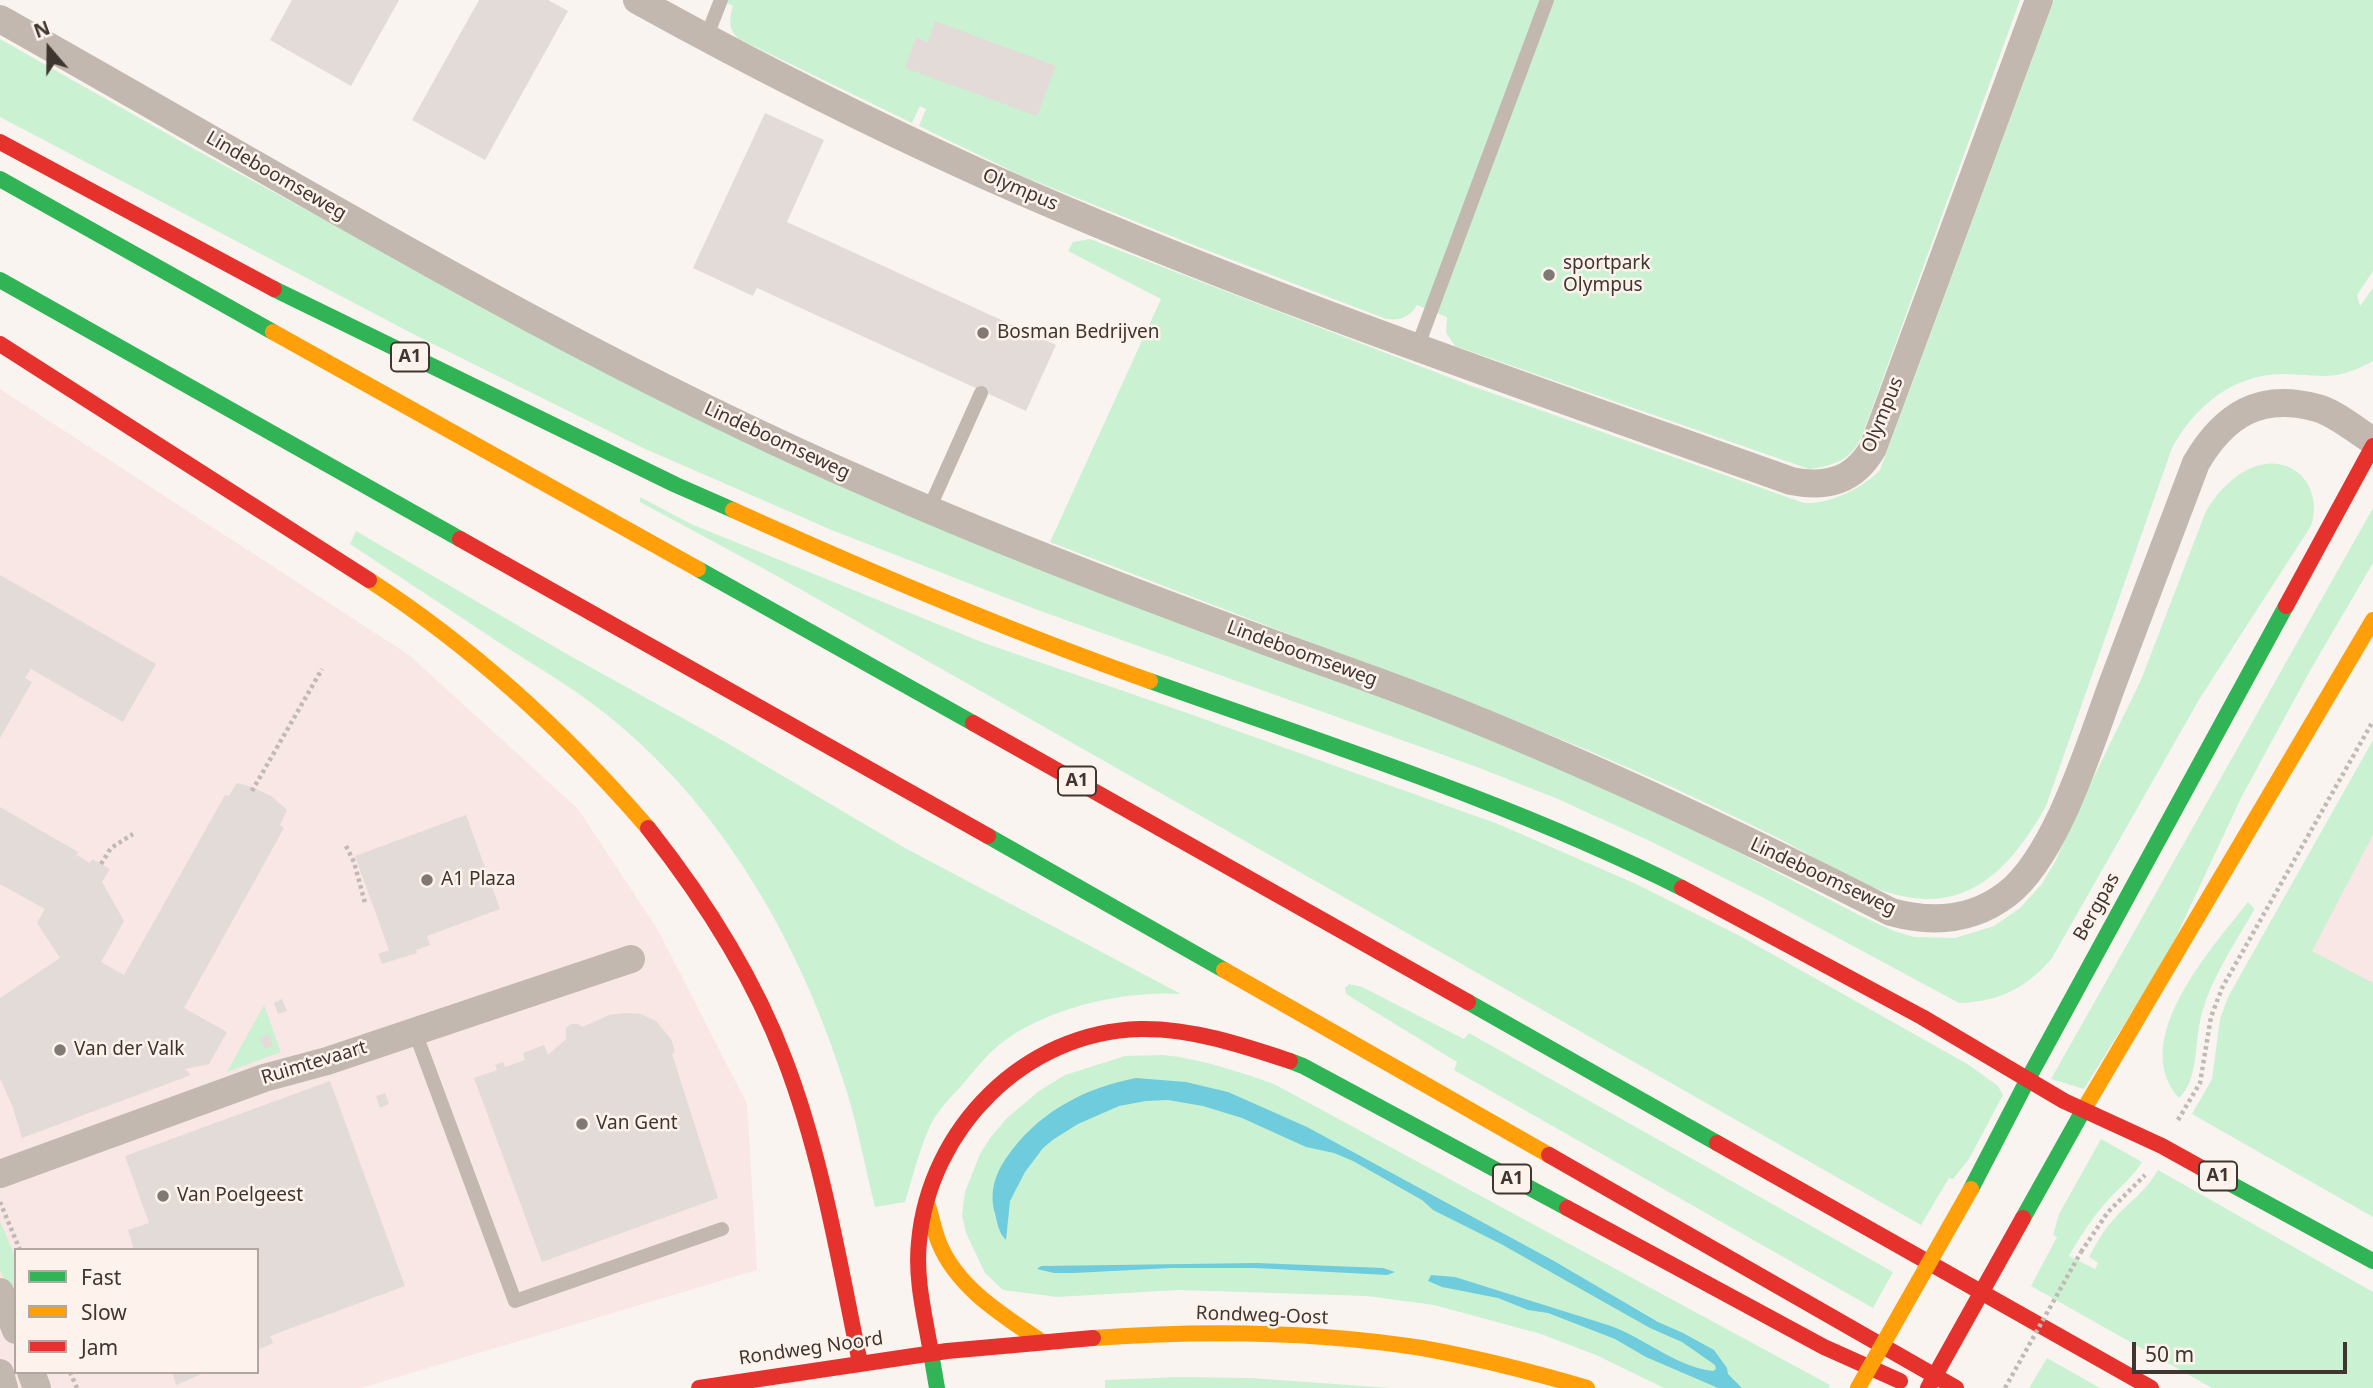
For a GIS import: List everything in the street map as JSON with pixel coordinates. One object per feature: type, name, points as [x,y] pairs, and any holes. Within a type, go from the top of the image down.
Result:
[{"type":"main road","name":"A1","points":[[0,142],[308,307],[663,479],[771,527],[1098,663],[1477,798],[1621,857],[1707,900],[1922,1017],[2084,1110],[2162,1146],[2373,1261]]},
{"type":"main road","name":"A1","points":[[0,178],[1205,853],[2151,1388]]},
{"type":"main road","name":"A1","points":[[0,280],[1161,934],[1956,1388]]},
{"type":"main road","points":[[0,344],[428,618],[554,725],[621,795],[663,844],[731,944],[754,988],[780,1050],[817,1166],[832,1225],[861,1369]]},
{"type":"main road","name":"Bergpas","points":[[1858,1388],[1971,1189],[2028,1079],[2373,446]]},
{"type":"main road","points":[[1927,1388],[2084,1110],[2373,620]]},
{"type":"main road","name":"A1","points":[[931,1353],[920,1290],[920,1239],[935,1174],[958,1130],[1006,1076],[1046,1052],[1093,1034],[1148,1029],[1225,1039],[1303,1066],[1824,1347],[1914,1388]]},
{"type":"main road","points":[[928,1204],[940,1245],[971,1290],[1042,1342]]},
{"type":"main road","name":"Rondweg-Oost","points":[[931,1353],[1042,1342],[1199,1334],[1342,1339],[1451,1353],[1587,1388]]},
{"type":"main road","points":[[931,1353],[937,1388]]},
{"type":"main road","name":"Rondweg Noord","points":[[699,1388],[861,1369],[931,1353]]},
{"type":"street","name":"Olympus","points":[[637,0],[706,38],[979,172],[1245,283],[1417,348],[1791,481],[1809,484],[1826,483],[1854,472],[1873,448],[2039,0]]},
{"type":"street","name":"Lindeboomseweg","points":[[0,19],[355,222],[602,356],[733,421],[870,485],[1035,554],[1427,700],[1547,748],[1660,798],[1891,912],[1910,917],[1936,920],[1976,910],[2005,895],[2017,885],[2044,849],[2071,792],[2196,463],[2222,426],[2235,415],[2259,406],[2284,402],[2319,408],[2373,441]]},
{"type":"street","name":"Ruimtevaart","points":[[0,1174],[264,1078],[327,1061],[631,959]]},
{"type":"street","points":[[0,1292],[14,1325]]},
{"type":"street","points":[[0,1373],[4,1388]]},
{"type":"lane","points":[[706,38],[721,0]]},
{"type":"lane","points":[[1417,348],[1547,0]]},
{"type":"lane","points":[[929,509],[981,393]]},
{"type":"lane","points":[[415,1032],[515,1301],[722,1229]]},
{"type":"path","points":[[252,791],[322,669]]},
{"type":"path","points":[[2005,1388],[2081,1252],[2108,1212],[2147,1173],[2200,1083],[2211,1017],[2222,988],[2373,721]]},
{"type":"path","points":[[101,864],[111,848],[133,834]]},
{"type":"path","points":[[346,846],[354,862],[365,903]]},
{"type":"path","points":[[0,1202],[19,1248]]},
{"type":"shaded area","points":[[0,389],[409,655],[578,809],[658,930],[747,1104],[757,1270],[361,1388],[0,1388]]},
{"type":"shaded area","points":[[2373,823],[2373,1202],[2220,1116]]},
{"type":"green space","name":"sportpark Olympus","points":[[721,0],[2020,0],[1862,436],[1853,451],[1841,460],[1809,469],[1455,346],[1446,333],[1447,317],[1417,305],[1404,317],[1386,319],[1020,175],[919,126],[926,109],[920,106],[912,123],[739,39],[730,24],[733,6]]},
{"type":"green space","points":[[2054,0],[2373,0],[2373,271],[2357,295],[2360,306],[2373,288],[2373,361],[2338,375],[2265,375],[2232,386],[2204,406],[2181,433],[2172,448],[2046,806],[2012,856],[1982,883],[1965,892],[1925,899],[1906,897],[1869,886],[1726,812],[1592,752],[1474,704],[1050,542],[1161,299],[1068,251],[1073,242],[1090,239],[1469,385],[1804,503],[1825,501],[1855,489],[1880,470]]},
{"type":"green space","points":[[0,39],[196,150],[596,367],[1655,809],[1857,914],[1914,937],[1955,938],[1994,926],[2020,908],[2041,885],[2055,862],[2141,680],[2206,511],[2217,495],[2247,470],[2265,464],[2278,464],[2299,473],[2306,481],[2314,503],[2314,514],[2311,526],[2200,698],[2052,958],[2032,978],[2011,991],[1986,1000],[1959,1003],[1762,897],[1558,799],[1477,767],[1035,609],[834,531],[643,448],[417,336],[0,117]]},
{"type":"green space","points":[[640,497],[691,524],[984,643],[1498,824],[1634,883],[1740,936],[1969,1065],[1998,1086],[2003,1095],[1969,1159],[1953,1179],[1949,1178],[1921,1225],[1032,720],[640,502]]},
{"type":"green space","points":[[2373,508],[2373,563],[2242,796],[2169,952],[2084,1089],[2051,1079]]},
{"type":"green space","points":[[356,531],[905,848],[1181,994],[1133,995],[1080,1006],[1055,1014],[1009,1037],[991,1052],[933,1120],[905,1202],[875,1207],[846,1089],[805,981],[780,929],[751,879],[718,831],[682,786],[642,745],[598,708],[350,544]]},
{"type":"green space","points":[[2373,740],[2373,835],[2312,951],[2373,983],[2373,1217],[2192,1114],[2212,1079],[2220,1019],[2228,997]]},
{"type":"green space","points":[[2248,902],[2254,910],[2221,967],[2208,996],[2199,1027],[2192,1074],[2179,1098],[2166,1075],[2163,1049],[2169,1022],[2197,968]]},
{"type":"green space","points":[[1349,984],[1362,987],[1464,1039],[1469,1033],[1893,1272],[1873,1308],[1454,1070],[1457,1062],[1346,994],[1345,988]]},
{"type":"green space","points":[[264,1005],[281,1052],[227,1072]]},
{"type":"green space","points":[[1163,1055],[1233,1070],[1274,1084],[1830,1385],[1829,1388],[1664,1388],[1596,1355],[1541,1334],[1434,1305],[1367,1296],[1178,1290],[1057,1297],[1003,1290],[985,1273],[966,1233],[962,1215],[965,1192],[980,1154],[990,1138],[1007,1118],[1039,1091],[1065,1075],[1125,1056]]},
{"type":"green space","points":[[2101,1139],[2142,1162],[2097,1213],[2069,1256],[2095,1269],[2098,1263],[2089,1257],[2100,1238],[2158,1170],[2373,1292],[2373,1388],[2212,1388],[2031,1286],[2057,1237],[2053,1235],[2059,1214]]},
{"type":"green space","points":[[0,1221],[14,1254],[14,1303],[0,1270]]},
{"type":"green space","points":[[2047,1358],[2100,1388],[2029,1388]]},
{"type":"green space","points":[[1251,1378],[1391,1388],[1105,1388],[1105,1380]]},
{"type":"water","points":[[1136,1078],[1186,1082],[1228,1092],[1307,1127],[1554,1261],[1658,1322],[1714,1350],[1727,1368],[1728,1374],[1742,1388],[1718,1388],[1646,1357],[1615,1339],[1548,1313],[1528,1310],[1498,1298],[1442,1287],[1428,1281],[1431,1275],[1455,1277],[1611,1326],[1687,1364],[1713,1371],[1716,1369],[1715,1365],[1682,1342],[1650,1328],[1501,1244],[1433,1210],[1422,1200],[1353,1161],[1334,1153],[1306,1147],[1242,1118],[1203,1106],[1168,1100],[1119,1106],[1078,1124],[1054,1139],[1043,1148],[1025,1172],[1010,1201],[1006,1240],[998,1226],[993,1193],[999,1171],[1012,1150],[1038,1123],[1067,1102],[1100,1088]]},
{"type":"water","points":[[1257,1263],[1383,1268],[1395,1272],[1387,1275],[1255,1268],[1171,1268],[1054,1273],[1037,1269],[1041,1266]]},
{"type":"building","points":[[292,0],[399,0],[351,86],[270,40]]},
{"type":"building","points":[[479,0],[548,0],[568,11],[485,160],[412,120]]},
{"type":"building","points":[[935,21],[1056,66],[1037,116],[905,68],[916,37],[928,42]]},
{"type":"building","points":[[765,113],[824,140],[787,222],[1056,345],[1026,411],[757,288],[753,296],[693,268]]},
{"type":"building","points":[[0,575],[156,664],[123,722],[31,669],[25,678],[32,682],[0,738]]},
{"type":"building","points":[[237,783],[271,796],[287,810],[280,825],[284,828],[184,1008],[227,1032],[209,1064],[185,1069],[191,1075],[22,1138],[0,1078],[0,998],[60,958],[37,923],[45,909],[0,884],[0,807],[78,852],[74,858],[77,855],[90,863],[92,859],[110,869],[102,882],[124,921],[101,962],[124,975],[225,795],[229,796]]},
{"type":"building","name":"A1 Plaza","points":[[466,815],[500,909],[427,936],[430,945],[416,950],[417,953],[382,964],[378,954],[389,950],[355,856]]},
{"type":"building","points":[[282,999],[287,1011],[278,1014],[274,1003]]},
{"type":"building","points":[[641,1014],[656,1021],[671,1039],[675,1052],[672,1054],[718,1198],[542,1262],[474,1078],[497,1070],[495,1065],[503,1062],[505,1067],[525,1060],[523,1053],[544,1045],[548,1055],[566,1039],[566,1028],[571,1024],[582,1027],[609,1015]]},
{"type":"building","points":[[269,1034],[273,1046],[264,1049],[260,1038]]},
{"type":"building","points":[[330,1081],[405,1286],[270,1336],[273,1343],[259,1349],[259,1248],[133,1248],[128,1230],[149,1223],[125,1156]]},
{"type":"building","points":[[385,1093],[389,1104],[380,1108],[376,1096]]},
{"type":"building","points":[[173,1374],[201,1374],[176,1385]]},
{"type":"traffic: fast","points":[[0,179],[273,332]]},
{"type":"traffic: fast","points":[[0,280],[460,539]]},
{"type":"traffic: fast","points":[[274,289],[676,485],[733,510]]},
{"type":"traffic: fast","points":[[698,569],[973,723]]},
{"type":"traffic: fast","points":[[2028,1079],[2286,606]]},
{"type":"traffic: fast","points":[[1150,681],[1486,802],[1618,857],[1682,888]]},
{"type":"traffic: fast","points":[[988,836],[1224,970]]},
{"type":"traffic: fast","points":[[1468,1002],[1717,1143]]},
{"type":"traffic: fast","points":[[1290,1061],[1567,1208]]},
{"type":"traffic: fast","points":[[1971,1189],[2028,1079]]},
{"type":"traffic: fast","points":[[2023,1218],[2084,1109]]},
{"type":"traffic: fast","points":[[2207,1171],[2373,1261]]},
{"type":"traffic: fast","points":[[931,1353],[937,1388]]},
{"type":"traffic: slow","points":[[273,332],[698,569]]},
{"type":"traffic: slow","points":[[733,510],[940,600],[1150,681]]},
{"type":"traffic: slow","points":[[369,580],[445,634],[517,694],[585,759],[648,828]]},
{"type":"traffic: slow","points":[[2084,1109],[2373,620]]},
{"type":"traffic: slow","points":[[1224,970],[1549,1155]]},
{"type":"traffic: slow","points":[[1858,1388],[1971,1189]]},
{"type":"traffic: slow","points":[[928,1206],[939,1243],[958,1274],[983,1300],[1042,1342]]},
{"type":"traffic: slow","points":[[1093,1338],[1216,1333],[1299,1335],[1381,1342],[1443,1352],[1587,1388]]},
{"type":"traffic: jam","points":[[0,142],[274,289]]},
{"type":"traffic: jam","points":[[0,344],[369,580]]},
{"type":"traffic: jam","points":[[2286,606],[2373,446]]},
{"type":"traffic: jam","points":[[460,539],[988,836]]},
{"type":"traffic: jam","points":[[973,723],[1468,1002]]},
{"type":"traffic: jam","points":[[648,828],[689,882],[726,939],[758,998],[785,1060],[819,1172],[860,1363]]},
{"type":"traffic: jam","points":[[1682,888],[1922,1017],[2064,1101],[2162,1146],[2207,1171]]},
{"type":"traffic: jam","points":[[931,1353],[918,1270],[919,1242],[927,1201],[941,1161],[963,1126],[990,1094],[1022,1068],[1058,1048],[1098,1034],[1140,1029],[1197,1034],[1290,1061]]},
{"type":"traffic: jam","points":[[1717,1143],[2151,1388]]},
{"type":"traffic: jam","points":[[1549,1155],[1956,1388]]},
{"type":"traffic: jam","points":[[1567,1208],[1824,1347],[1900,1381]]},
{"type":"traffic: jam","points":[[1928,1388],[2023,1218]]},
{"type":"traffic: jam","points":[[699,1388],[947,1351],[1093,1338]]},
{"type":"place","name":"sportpark Olympus","points":[[1549,275]]},
{"type":"place","name":"Bosman Bedrijven","points":[[983,333]]},
{"type":"place","name":"A1 Plaza","points":[[427,880]]},
{"type":"place","name":"Van der Valk","points":[[60,1050]]},
{"type":"place","name":"Van Gent","points":[[582,1124]]},
{"type":"place","name":"Van Poelgeest","points":[[163,1196]]}]
